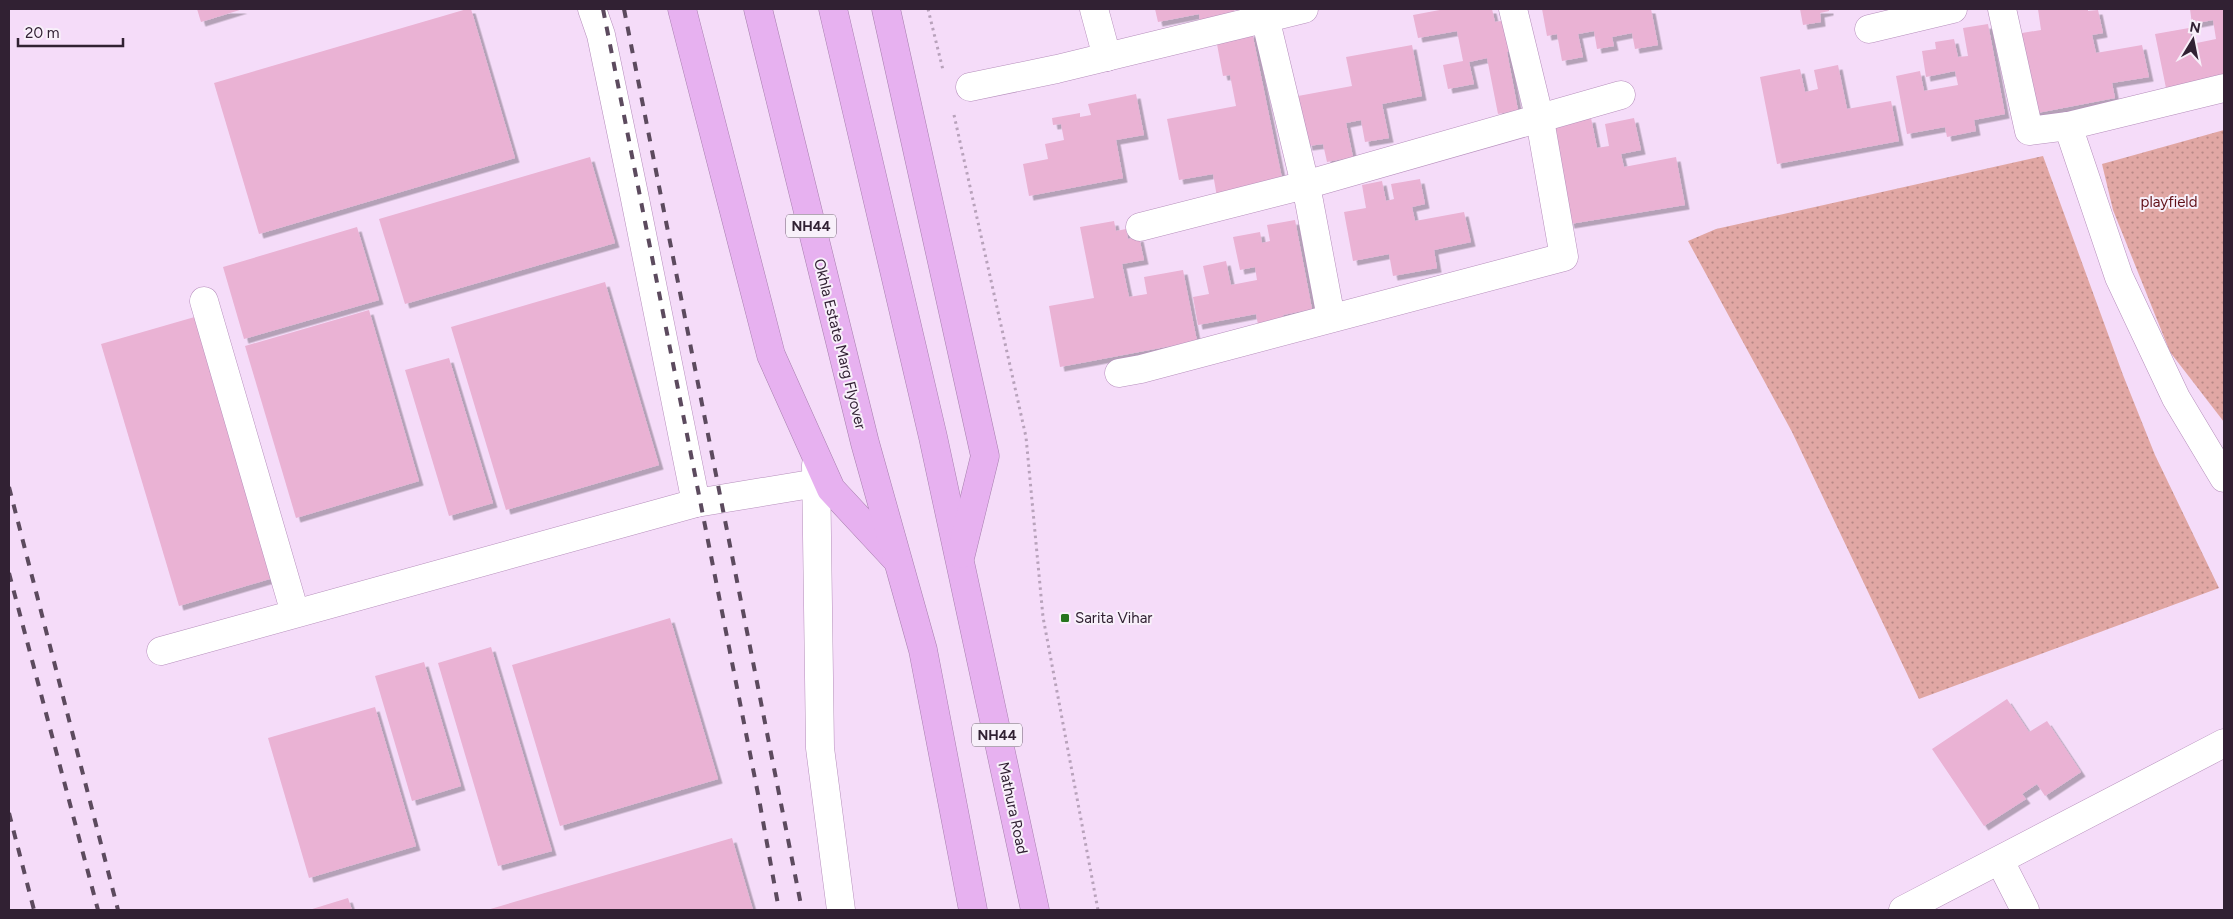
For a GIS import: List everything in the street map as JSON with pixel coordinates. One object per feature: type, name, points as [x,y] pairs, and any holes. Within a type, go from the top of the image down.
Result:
[{"type":"highway","points":[[682,9],[771,355],[816,469],[831,489],[897,561]]},
{"type":"highway","name":"Okhla Estate Marg Flyover","points":[[758,9],[865,443],[897,561]]},
{"type":"highway","name":"NH44","points":[[833,9],[933,437],[959,560]]},
{"type":"highway","points":[[886,9],[985,456],[959,560]]},
{"type":"highway","name":"Mathura Road","points":[[959,560],[1035,910]]},
{"type":"highway","name":"NH44","points":[[897,561],[923,650],[973,910]]},
{"type":"street","points":[[592,9],[601,35],[696,502]]},
{"type":"street","points":[[1094,9],[1107,57]]},
{"type":"street","points":[[970,87],[1107,57],[1264,13],[1304,9]]},
{"type":"street","points":[[1119,373],[1141,369],[1564,257],[1540,120],[1513,9]]},
{"type":"street","points":[[1869,29],[1953,9]]},
{"type":"street","points":[[2002,9],[2029,131],[2068,126],[2224,88]]},
{"type":"street","points":[[1264,13],[1305,185],[1331,318]]},
{"type":"street","points":[[1140,227],[1305,185],[1540,120],[1621,95]]},
{"type":"street","points":[[2068,126],[2119,277],[2176,398],[2224,478]]},
{"type":"street","points":[[204,301],[295,613]]},
{"type":"street","points":[[160,651],[816,469],[820,748],[841,910]]},
{"type":"street","points":[[1903,910],[2224,744]]},
{"type":"street","points":[[2000,861],[2025,910]]},
{"type":"path","points":[[928,9],[945,74]]},
{"type":"path","points":[[954,112],[1026,437],[1043,617],[1098,910]]},
{"type":"green space","name":"playfield","points":[[2224,130],[2224,422],[2170,352],[2113,210],[2102,164]]},
{"type":"green space","points":[[2043,156],[2123,375],[2155,455],[2219,588],[1919,699],[1792,432],[1688,241],[1716,229]]},
{"type":"building","points":[[197,9],[243,9],[201,22]]},
{"type":"building","points":[[471,9],[515,158],[259,234],[214,83]]},
{"type":"building","points":[[1155,9],[1234,9],[1236,16],[1200,23],[1199,14],[1158,22]]},
{"type":"building","points":[[1445,9],[1492,9],[1495,22],[1506,20],[1512,51],[1507,52],[1518,110],[1498,114],[1487,58],[1469,62],[1474,84],[1448,89],[1443,65],[1463,61],[1457,31],[1418,38],[1413,15]]},
{"type":"building","points":[[1542,9],[1651,9],[1658,45],[1635,49],[1632,33],[1612,37],[1614,46],[1597,49],[1594,31],[1578,34],[1583,57],[1562,61],[1557,34],[1547,36]]},
{"type":"building","points":[[1800,9],[1829,9],[1829,11],[1820,13],[1821,22],[1803,25]]},
{"type":"building","points":[[2038,9],[2098,10],[2103,33],[2092,35],[2096,53],[2142,45],[2149,77],[2112,83],[2115,98],[2032,114],[2016,34],[2041,30]]},
{"type":"building","points":[[2190,9],[2224,9],[2224,77],[2166,88],[2155,34],[2189,28],[2192,44],[2216,39],[2213,20],[2192,24]]},
{"type":"building","points":[[1988,24],[2005,114],[1974,120],[1976,131],[1947,137],[1945,127],[1907,134],[1896,76],[1920,71],[1924,91],[1958,85],[1955,71],[1926,77],[1922,51],[1936,49],[1935,42],[1954,39],[1958,57],[1968,56],[1963,28]]},
{"type":"building","points":[[1252,32],[1283,183],[1217,197],[1213,174],[1179,180],[1167,119],[1236,106],[1230,75],[1223,76],[1216,39]]},
{"type":"building","points":[[1412,45],[1422,96],[1382,104],[1389,138],[1365,142],[1361,120],[1346,123],[1353,157],[1327,162],[1323,144],[1308,146],[1298,96],[1352,86],[1346,57]]},
{"type":"building","points":[[1838,65],[1847,109],[1891,101],[1899,141],[1777,164],[1760,77],[1800,69],[1805,92],[1818,89],[1814,70]]},
{"type":"building","points":[[1136,94],[1144,135],[1116,140],[1123,178],[1029,196],[1023,164],[1048,159],[1045,144],[1064,140],[1061,124],[1053,125],[1052,118],[1080,113],[1080,117],[1091,115],[1088,104]]},
{"type":"building","points":[[1591,118],[1597,148],[1609,146],[1605,124],[1634,118],[1641,150],[1621,154],[1624,167],[1676,157],[1685,205],[1570,224],[1546,126]]},
{"type":"building","points":[[590,157],[615,243],[405,304],[379,219]]},
{"type":"building","points":[[1420,179],[1425,204],[1412,207],[1415,221],[1464,212],[1471,242],[1434,250],[1437,268],[1393,276],[1389,254],[1353,261],[1344,212],[1366,208],[1362,185],[1382,181],[1386,201],[1394,199],[1391,184]]},
{"type":"building","points":[[1295,220],[1312,309],[1283,315],[1285,325],[1259,330],[1256,314],[1198,325],[1193,297],[1209,294],[1203,266],[1226,261],[1231,285],[1257,280],[1255,267],[1240,270],[1233,237],[1260,232],[1262,243],[1270,241],[1267,225]]},
{"type":"building","points":[[1114,221],[1116,231],[1126,229],[1128,239],[1139,237],[1144,260],[1122,264],[1129,297],[1147,294],[1144,277],[1183,270],[1197,341],[1060,367],[1049,306],[1094,298],[1080,227]]},
{"type":"building","points":[[357,227],[379,300],[244,339],[223,267]]},
{"type":"building","points":[[605,282],[659,465],[506,510],[451,327]]},
{"type":"building","points":[[369,310],[419,481],[296,518],[245,346]]},
{"type":"building","points":[[205,314],[283,575],[179,606],[101,344]]},
{"type":"building","points":[[449,358],[493,503],[449,516],[405,370]]},
{"type":"building","points":[[670,618],[718,779],[560,826],[512,665]]},
{"type":"building","points":[[491,647],[552,851],[498,866],[438,663]]},
{"type":"building","points":[[424,662],[461,786],[412,801],[375,676]]},
{"type":"building","points":[[2007,699],[2029,732],[2047,721],[2081,772],[2045,796],[2037,784],[2022,794],[2026,799],[1984,826],[1932,749]]},
{"type":"building","points":[[375,707],[416,846],[309,878],[268,738]]},
{"type":"building","points":[[732,838],[753,910],[487,910]]},
{"type":"building","points":[[348,898],[352,910],[309,910]]},
{"type":"railway","points":[[603,9],[759,799],[779,910]]},
{"type":"railway","points":[[624,9],[802,910]]},
{"type":"railway","points":[[9,487],[118,910]]},
{"type":"railway","points":[[9,573],[98,910]]},
{"type":"railway","points":[[9,813],[34,910]]},
{"type":"place","name":"Sarita Vihar","points":[[1065,618]]}]
